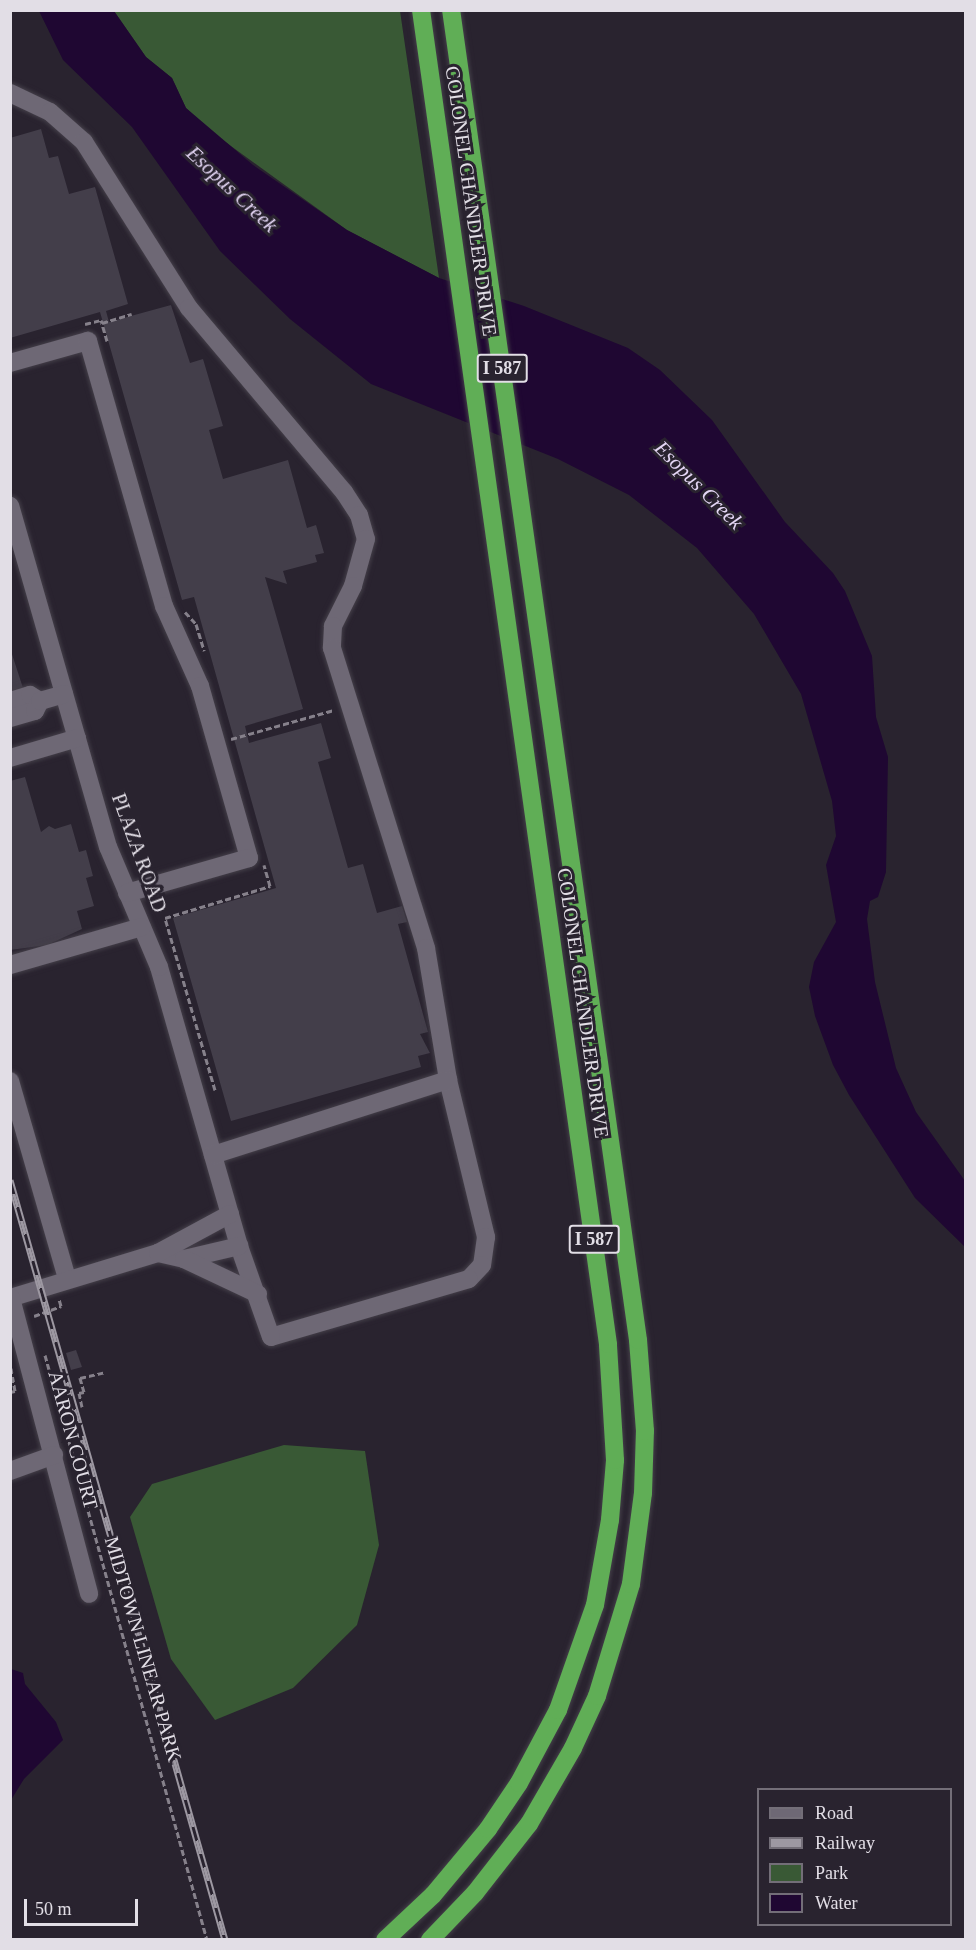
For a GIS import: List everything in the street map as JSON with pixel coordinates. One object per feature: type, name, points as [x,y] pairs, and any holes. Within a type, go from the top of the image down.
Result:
[{"type":"highway","name":"COLONEL CHANDLER DRIVE","points":[[385,1940],[433,1895],[482,1837],[546,1735],[569,1685],[595,1605],[614,1491],[614,1404],[608,1344],[421,10]]},
{"type":"highway","name":"COLONEL CHANDLER DRIVE","points":[[430,1940],[513,1847],[545,1799],[581,1731],[625,1613],[644,1493],[645,1421],[638,1340],[452,10]]},
{"type":"street","points":[[10,93],[50,112],[84,142],[189,308],[344,492],[359,515],[366,540],[353,586],[331,635],[348,706],[426,948],[448,1080],[213,1155]]},
{"type":"street","points":[[10,363],[88,341],[164,606],[200,686],[249,858],[128,893]]},
{"type":"street","name":"PLAZA ROAD","points":[[10,506],[108,847],[159,967],[239,1246],[258,1294],[271,1337],[469,1279],[482,1265],[486,1237],[448,1080]]},
{"type":"street","points":[[10,718],[34,711],[40,701],[64,694]]},
{"type":"street","points":[[10,701],[30,695],[40,701]]},
{"type":"street","points":[[10,758],[77,738]]},
{"type":"street","points":[[10,965],[142,927]]},
{"type":"street","points":[[10,1081],[61,1281]]},
{"type":"street","points":[[11,1298],[158,1253],[230,1214]]},
{"type":"street","points":[[184,1259],[239,1246]]},
{"type":"street","points":[[158,1253],[184,1259],[258,1294]]},
{"type":"street","name":"AARON COURT","points":[[11,1298],[89,1594]]},
{"type":"street","points":[[10,1471],[54,1455]]},
{"type":"path","points":[[228,740],[348,706]]},
{"type":"path","points":[[36,1326],[33,1314],[61,1306],[61,1281]]},
{"type":"path","name":"MIDTOWN LINEAR PARK","points":[[43,1348],[207,1940]]},
{"type":"path","points":[[10,1365],[15,1391],[10,1392]]},
{"type":"path","points":[[82,1407],[79,1393],[84,1392],[80,1378],[105,1372]]},
{"type":"green space","points":[[114,11],[400,11],[439,278],[347,230],[213,133],[186,108],[172,78],[146,57]]},
{"type":"green space","points":[[284,1445],[365,1451],[379,1545],[357,1625],[293,1688],[215,1720],[171,1659],[130,1517],[152,1484]]},
{"type":"water","name":"Esopus Creek","points":[[39,11],[114,11],[146,57],[172,78],[186,108],[253,165],[347,230],[439,278],[524,306],[628,348],[660,370],[712,420],[785,522],[833,573],[845,591],[872,656],[876,717],[888,757],[886,872],[878,897],[870,901],[867,919],[875,982],[896,1068],[916,1112],[965,1181],[965,1247],[915,1198],[849,1095],[833,1065],[815,1016],[809,987],[814,962],[836,922],[826,865],[836,836],[832,801],[801,694],[754,614],[697,548],[629,495],[558,459],[371,384],[290,319],[220,251],[132,127],[63,60]]},
{"type":"water","points":[[11,1669],[23,1673],[25,1684],[56,1722],[63,1740],[24,1779],[11,1800]]},
{"type":"building","points":[[41,129],[49,158],[58,156],[69,194],[95,187],[128,304],[106,311],[109,322],[171,305],[190,363],[203,359],[223,426],[209,430],[223,479],[288,460],[307,528],[316,525],[324,553],[315,555],[317,562],[283,571],[287,584],[265,577],[303,709],[245,726],[249,743],[321,723],[331,758],[318,762],[348,868],[363,864],[377,913],[402,906],[407,922],[398,924],[428,1032],[420,1034],[430,1053],[418,1056],[421,1067],[231,1121],[173,918],[276,888],[194,597],[182,600],[100,312],[10,338],[10,138]]},
{"type":"building","points":[[10,648],[23,688],[19,689],[22,700],[10,704]]},
{"type":"building","points":[[25,777],[41,832],[49,826],[55,829],[71,824],[79,852],[86,850],[93,876],[86,878],[94,906],[77,911],[82,929],[47,945],[10,950],[10,781]]},
{"type":"building","points":[[76,1350],[82,1367],[71,1370],[66,1353]]},
{"type":"railway","points":[[10,1180],[225,1940]]}]
